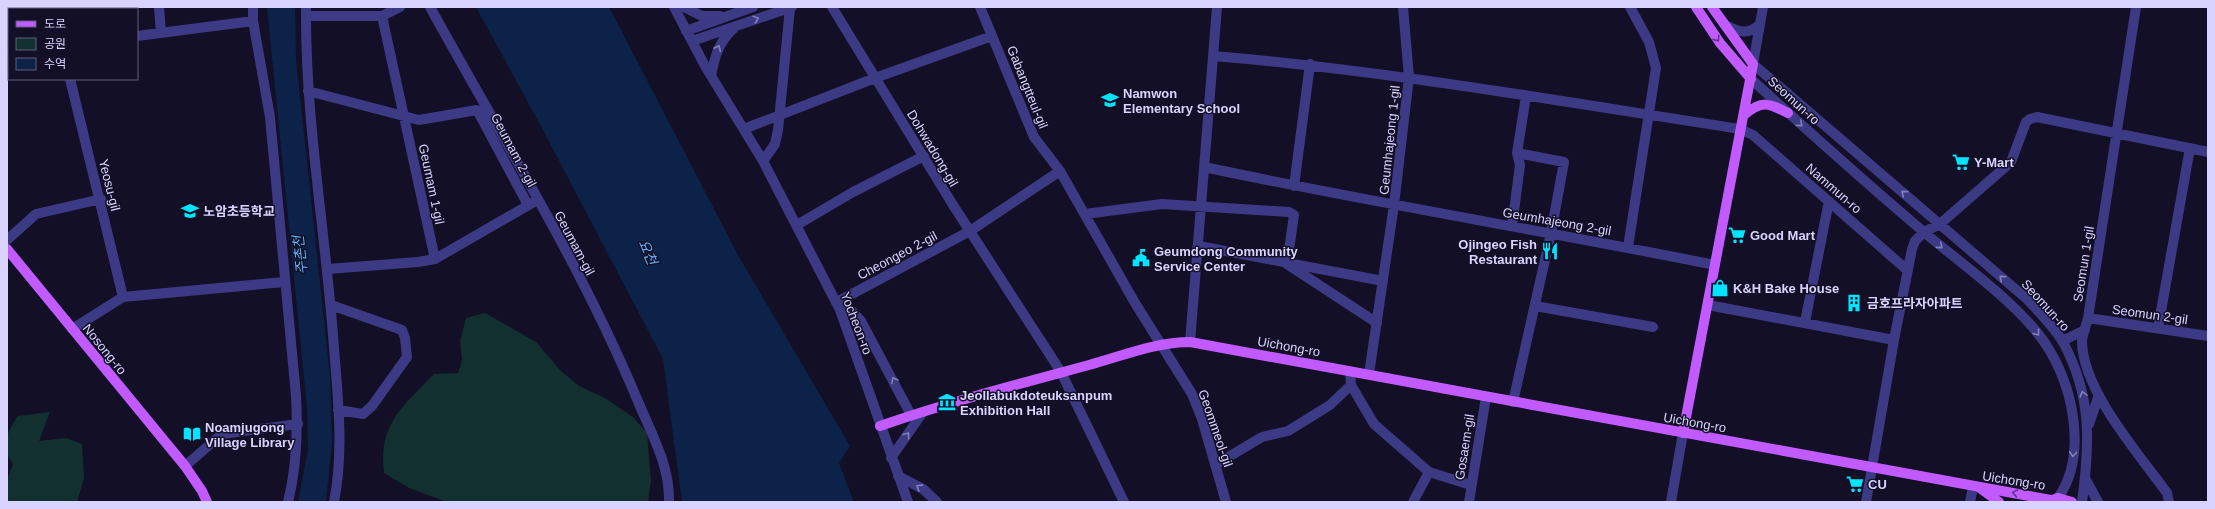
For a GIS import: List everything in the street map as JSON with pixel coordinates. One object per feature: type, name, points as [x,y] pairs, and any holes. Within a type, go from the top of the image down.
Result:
[{"type":"main road","name":"Seomun-ro","points":[[1696,7],[1720,43],[1751,79]]},
{"type":"main road","name":"Seomun-ro","points":[[1712,7],[1753,64]]},
{"type":"main road","points":[[1683,433],[1753,64]]},
{"type":"main road","points":[[1744,115],[1754,107],[1765,104],[1774,106],[1788,113]]},
{"type":"main road","name":"Nosong-ro","points":[[7,248],[72,330],[185,466],[202,491],[207,502]]},
{"type":"main road","name":"Uichong-ro","points":[[880,426],[911,415],[1061,372],[1162,345],[1190,342],[1871,468],[2052,500],[2072,502]]},
{"type":"main road","points":[[1976,487],[1999,502]]},
{"type":"street","points":[[159,7],[161,33]]},
{"type":"street","points":[[253,7],[253,21],[270,118],[298,424],[296,461],[288,502]]},
{"type":"street","points":[[344,502],[334,498],[339,468],[338,410],[328,270],[308,91],[306,11],[382,16],[400,7]]},
{"type":"street","name":"Geumam-gil","points":[[430,7],[538,200],[612,338],[666,470],[669,502]]},
{"type":"street","name":"Yocheon-ro","points":[[674,7],[711,76],[763,161],[839,306],[891,458],[908,502]]},
{"type":"street","points":[[684,7],[702,16],[732,14]]},
{"type":"street","points":[[686,31],[753,7]]},
{"type":"street","points":[[692,41],[791,7],[775,144],[763,161]]},
{"type":"street","name":"Dohwadong-gil","points":[[832,7],[970,230],[1061,372]]},
{"type":"street","name":"Gabangtteul-gil","points":[[980,7],[1034,137],[1060,171],[1135,303],[1162,345]]},
{"type":"street","points":[[1190,342],[1199,246],[1217,7]]},
{"type":"street","name":"Geumhajeong 1-gil","points":[[1394,205],[1409,77],[1403,7]]},
{"type":"street","points":[[1628,247],[1650,115],[1656,68],[1649,42],[1630,7]]},
{"type":"street","points":[[1753,64],[1763,7]]},
{"type":"street","name":"Seomun 1-gil","points":[[2136,7],[2088,318],[2082,342],[2085,359],[2099,396],[2167,493],[2169,502]]},
{"type":"street","points":[[382,16],[404,116]]},
{"type":"street","points":[[138,36],[253,21]]},
{"type":"street","points":[[1724,24],[1742,32],[1750,32],[1760,24]]},
{"type":"street","points":[[711,76],[715,53],[723,38],[736,26]]},
{"type":"street","points":[[744,129],[779,117],[875,78],[992,36]]},
{"type":"street","name":"Geumhajeong 1-gil","points":[[1214,56],[1310,64],[1409,77],[1740,129]]},
{"type":"street","points":[[1294,186],[1310,64]]},
{"type":"street","name":"Seomun-ro","points":[[1753,64],[2028,300],[2062,342],[2074,368],[2084,396],[2088,426],[2082,502]]},
{"type":"street","name":"Seomun-ro","points":[[1751,79],[1924,232],[2018,311],[2050,351],[2070,400],[2073,439],[2070,476],[2052,500]]},
{"type":"street","name":"Yeosu-gil","points":[[70,80],[101,199],[123,297]]},
{"type":"street","name":"Geumam 2-gil","points":[[308,91],[420,120],[477,110],[528,205]]},
{"type":"street","points":[[1512,226],[1520,165],[1517,153],[1526,96]]},
{"type":"street","name":"Geumam 1-gil","points":[[404,116],[435,259]]},
{"type":"street","points":[[1866,502],[1907,270],[1915,240],[1924,232],[1940,224],[2011,162],[2026,122],[2030,118],[2037,117],[2208,152]]},
{"type":"street","name":"Nammun-ro","points":[[1740,129],[1753,135],[1907,270]]},
{"type":"street","points":[[2158,328],[2190,148]]},
{"type":"street","points":[[1514,402],[1551,233],[1564,162],[1517,153]]},
{"type":"street","points":[[797,225],[853,192],[924,156]]},
{"type":"street","name":"Geumhajeong 2-gil","points":[[1204,167],[1294,186],[1628,247],[1715,265]]},
{"type":"street","points":[[970,230],[1060,171]]},
{"type":"street","points":[[7,240],[36,214],[101,199]]},
{"type":"street","points":[[328,270],[418,262],[435,259],[538,200]]},
{"type":"street","points":[[1805,322],[1828,201]]},
{"type":"street","points":[[1085,214],[1162,204],[1201,205],[1289,212],[1294,214],[1287,264]]},
{"type":"street","points":[[1369,374],[1394,205]]},
{"type":"street","name":"Cheongeo 2-gil","points":[[839,306],[970,230]]},
{"type":"street","points":[[1199,246],[1287,264],[1383,281]]},
{"type":"street","points":[[1287,264],[1376,323]]},
{"type":"street","points":[[72,330],[123,297],[284,282]]},
{"type":"street","points":[[330,305],[402,330],[408,350],[407,357],[372,406],[363,414],[338,410]]},
{"type":"street","points":[[1708,305],[1805,322],[1894,340]]},
{"type":"street","points":[[839,306],[853,312],[861,321],[911,415]]},
{"type":"street","points":[[1535,306],[1653,327]]},
{"type":"street","name":"Seomun 2-gil","points":[[2088,318],[2208,336]]},
{"type":"street","points":[[2062,342],[2085,330]]},
{"type":"street","name":"Geommeol-gil","points":[[1162,345],[1192,394],[1216,465],[1226,502]]},
{"type":"street","points":[[1350,371],[1351,385],[1374,424],[1429,472],[1471,485]]},
{"type":"street","points":[[1061,372],[1124,502]]},
{"type":"street","points":[[1216,465],[1262,437],[1288,431],[1330,405],[1351,385]]},
{"type":"street","points":[[2088,426],[2099,396]]},
{"type":"street","name":"Gosaem-gil","points":[[1469,502],[1486,397]]},
{"type":"street","points":[[891,458],[923,412]]},
{"type":"street","points":[[185,466],[222,434],[298,424]]},
{"type":"street","points":[[1671,502],[1683,433]]},
{"type":"street","points":[[2073,439],[2088,439]]},
{"type":"street","points":[[1413,502],[1429,472]]},
{"type":"street","points":[[898,476],[923,489],[937,502]]},
{"type":"street","points":[[2085,478],[2098,502]]},
{"type":"street","name":"Uichong-ro","points":[[1970,502],[1976,487]]},
{"type":"green space","points":[[485,313],[536,342],[561,371],[579,386],[605,398],[633,417],[647,433],[651,481],[648,502],[447,502],[409,488],[384,473],[383,456],[385,441],[395,417],[412,396],[434,374],[458,373],[462,360],[460,341],[466,318]]},
{"type":"green space","points":[[50,412],[39,441],[66,438],[82,444],[84,478],[77,502],[7,502],[7,480],[13,464],[9,458],[6,446],[8,434],[18,416]]},
{"type":"water","name":"주촌천","points":[[267,7],[295,7],[296,59],[330,376],[332,443],[326,502],[298,502],[308,450],[307,408]]},
{"type":"water","name":"요천","points":[[476,7],[609,7],[738,255],[850,446],[839,463],[854,502],[682,502],[663,359],[544,132]]},
{"type":"place","name":"Namwon Elementary School","points":[[1110,100]]},
{"type":"place","name":"Y-Mart","points":[[1961,162]]},
{"type":"place","name":"노암초등학교","points":[[190,211]]},
{"type":"place","name":"Good Mart","points":[[1737,235]]},
{"type":"place","name":"Ojingeo Fish Restaurant","points":[[1550,251]]},
{"type":"place","name":"Geumdong Community Service Center","points":[[1141,258]]},
{"type":"place","name":"K&H Bake House","points":[[1720,288]]},
{"type":"place","name":"금호프라자아파트","points":[[1854,303]]},
{"type":"place","name":"Jeollabukdoteuksanpum Exhibition Hall","points":[[947,402]]},
{"type":"place","name":"Noamjugong Village Library","points":[[192,434]]},
{"type":"place","name":"CU","points":[[1855,484]]}]
